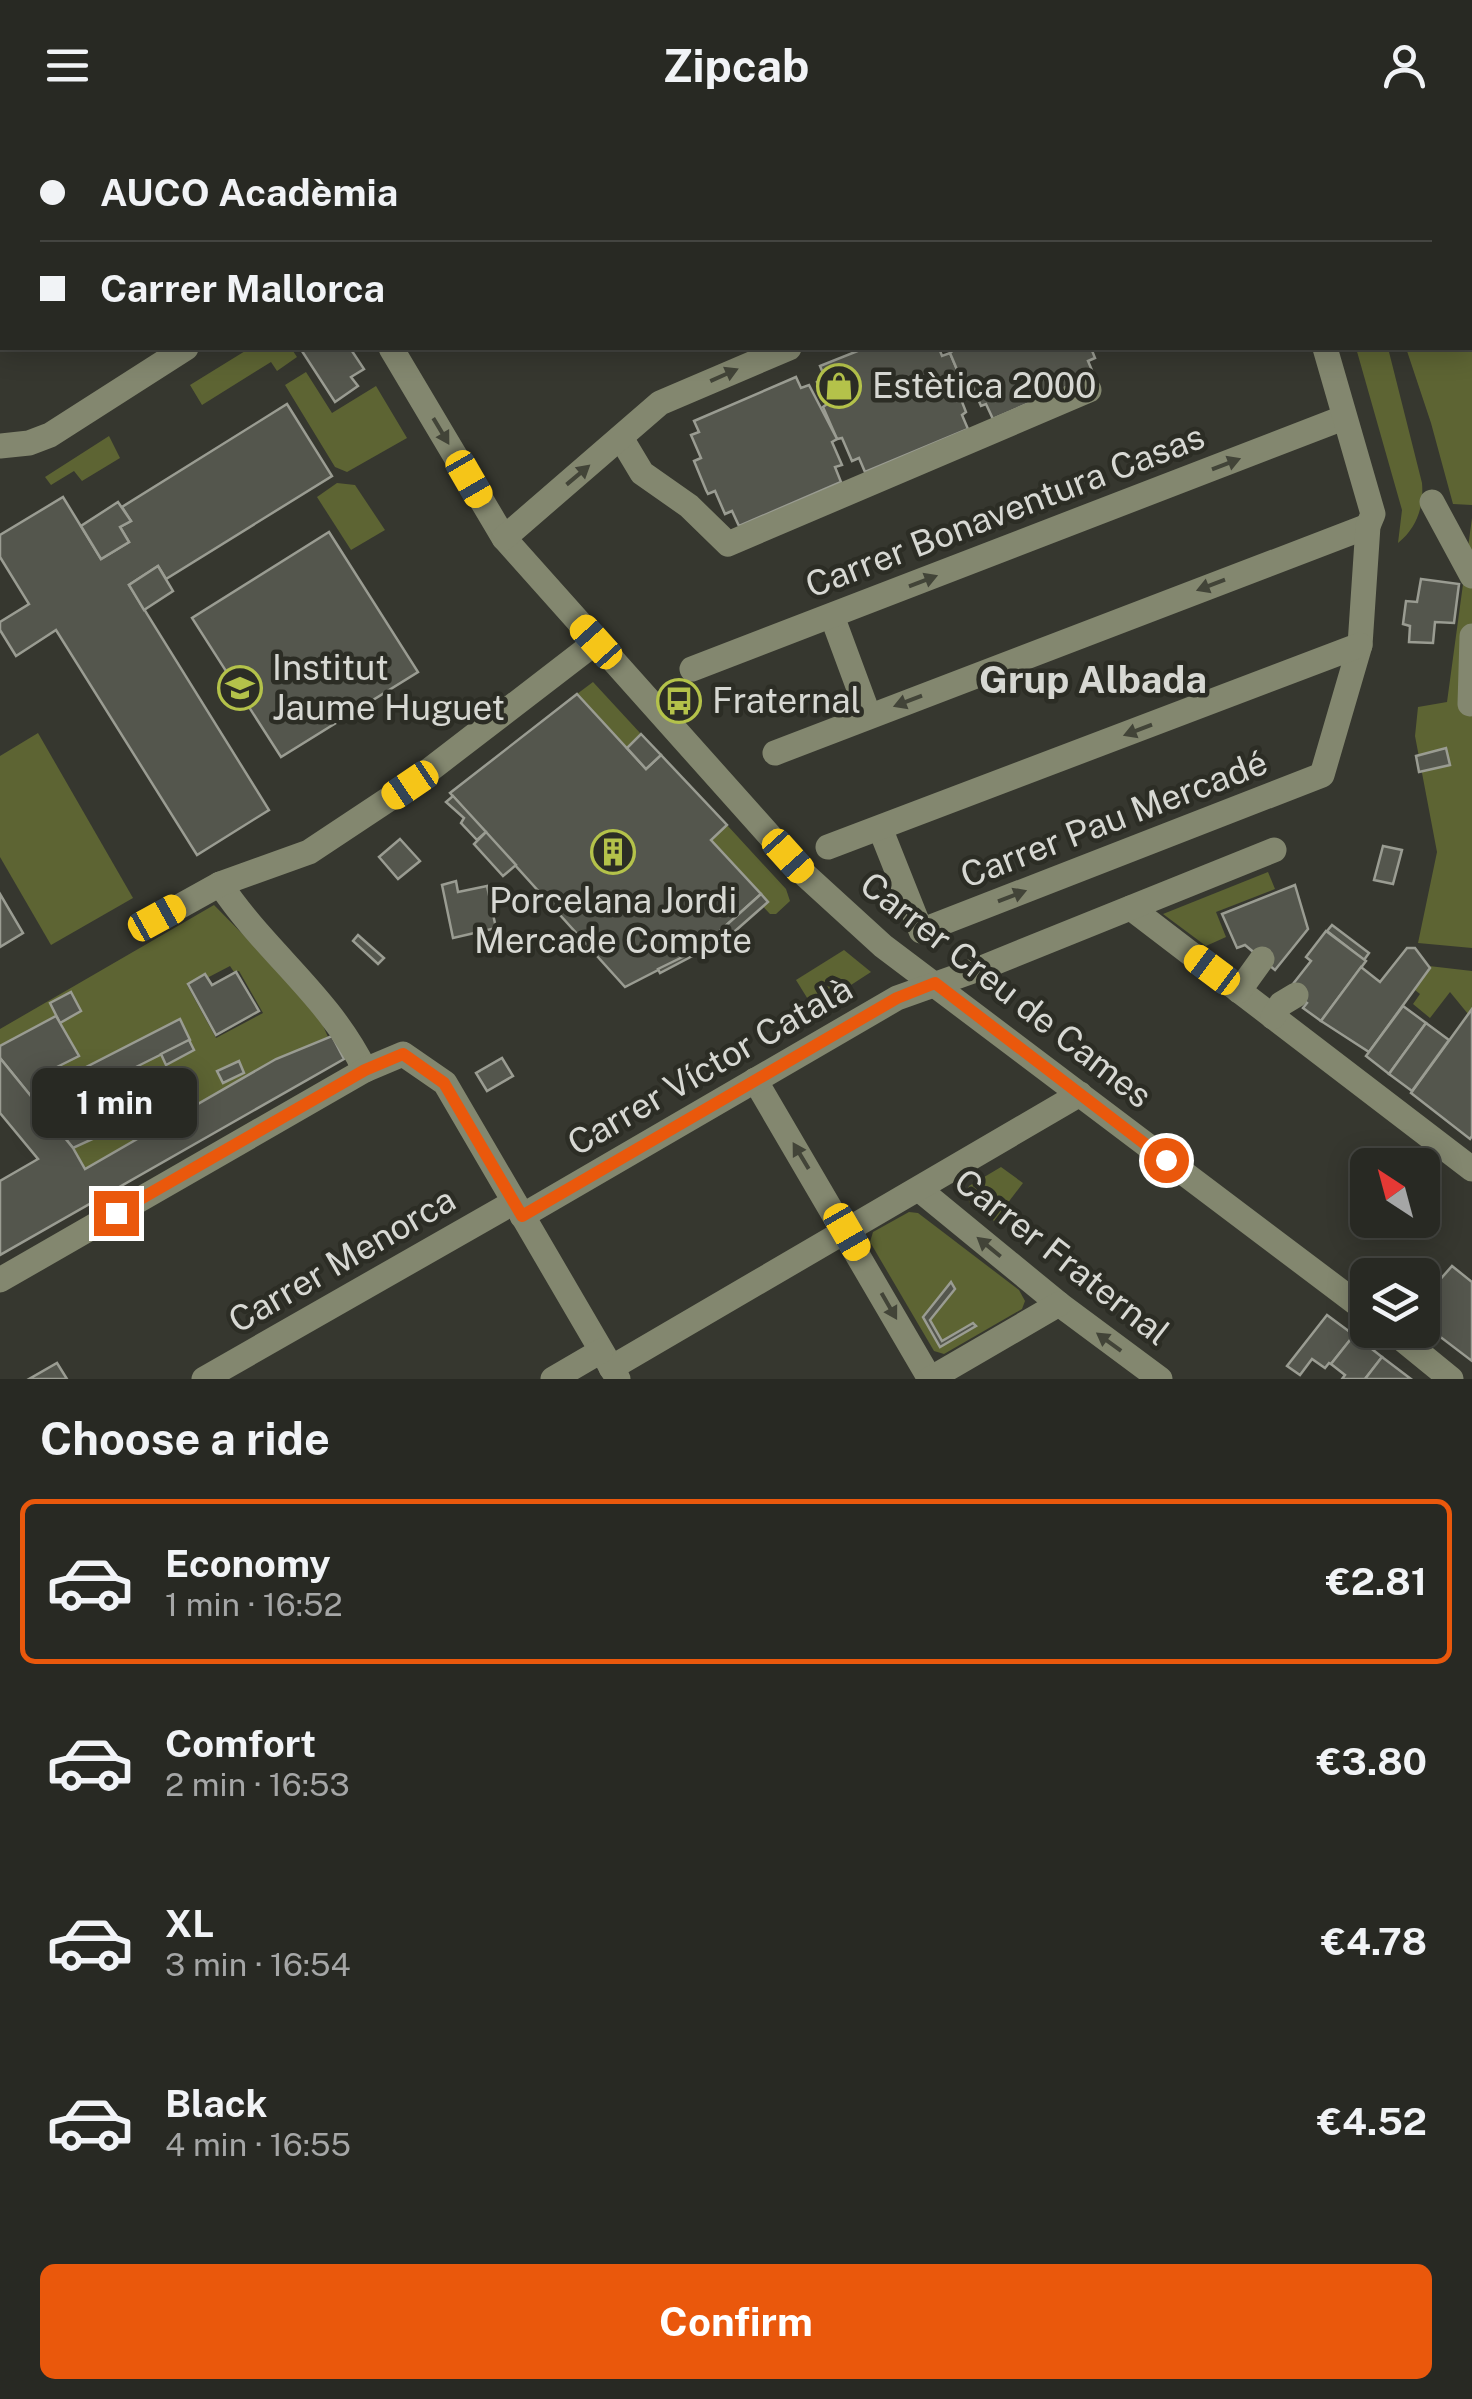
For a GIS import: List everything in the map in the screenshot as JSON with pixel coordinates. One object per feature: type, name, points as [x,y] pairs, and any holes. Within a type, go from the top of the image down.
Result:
[{"type":"street","points":[[0,446],[29,443],[50,434],[183,350]]},
{"type":"street","name":"Carrer Creu de Cames","points":[[393,350],[504,538],[803,873],[883,946],[1350,1298]]},
{"type":"street","points":[[504,538],[660,404],[783,350]]},
{"type":"street","points":[[828,847],[1360,645],[1368,526],[1373,514],[1327,350]]},
{"type":"street","points":[[621,438],[642,473],[689,506],[728,544],[1089,390]]},
{"type":"street","name":"Carrer Bonaventura Casas","points":[[692,669],[1344,418]]},
{"type":"street","points":[[1432,502],[1472,576]]},
{"type":"street","points":[[775,753],[1368,526]]},
{"type":"street","points":[[832,616],[869,716]]},
{"type":"street","points":[[1470,704],[1472,636]]},
{"type":"street","points":[[157,918],[220,884],[309,852],[410,785],[596,642]]},
{"type":"street","name":"Carrer Pau Mercadé","points":[[880,828],[921,930],[1322,775],[1360,645]]},
{"type":"street","name":"Carrer Víctor Català","points":[[518,1209],[897,998],[1274,850]]},
{"type":"street","points":[[220,884],[244,920],[328,1009],[348,1036],[365,1070]]},
{"type":"street","points":[[1131,908],[1273,1017],[1381,1084],[1472,1169]]},
{"type":"street","points":[[1239,990],[1262,959]]},
{"type":"street","points":[[1273,1017],[1281,1004],[1296,995]]},
{"type":"street","points":[[0,1280],[365,1070],[403,1054],[444,1083],[610,1366]]},
{"type":"street","points":[[755,1080],[930,1379],[1059,1304]]},
{"type":"street","points":[[553,1379],[610,1366],[1080,1094]]},
{"type":"street","name":"Carrer Fraternal","points":[[920,1190],[1059,1304],[1160,1379]]},
{"type":"street","name":"Carrer Menorca","points":[[204,1379],[518,1209]]},
{"type":"street","points":[[1413,1348],[1451,1379]]},
{"type":"green space","points":[[247,350],[292,350],[297,357],[277,371],[271,362],[202,405],[190,385]]},
{"type":"green space","points":[[1357,350],[1389,350],[1422,483],[1418,516],[1398,543],[1402,510]]},
{"type":"green space","points":[[1407,350],[1472,350],[1472,505],[1453,504]]},
{"type":"green space","points":[[306,372],[332,413],[376,386],[407,438],[347,472],[335,467],[285,385]]},
{"type":"green space","points":[[109,436],[120,458],[82,481],[74,471],[51,485],[45,477]]},
{"type":"green space","points":[[337,483],[355,485],[385,530],[351,550],[317,497]]},
{"type":"green space","points":[[1472,518],[1472,948],[1418,943],[1437,852],[1415,736],[1418,707],[1447,702]]},
{"type":"green space","points":[[593,682],[641,734],[627,748],[577,694]]},
{"type":"green space","points":[[38,733],[133,898],[51,945],[0,857],[0,756]]},
{"type":"green space","points":[[727,825],[786,889],[790,901],[776,914],[770,914],[756,899],[760,894],[711,840]]},
{"type":"green space","points":[[1268,872],[1275,889],[1216,912],[1226,937],[1206,946],[1163,914]]},
{"type":"green space","points":[[214,905],[322,1015],[328,1037],[276,1059],[85,1169],[73,1148],[154,1111],[146,1098],[112,1113],[100,1085],[189,1040],[180,1020],[47,1087],[41,1075],[79,1056],[60,1023],[80,1011],[71,992],[51,1003],[56,1016],[0,1046],[0,1029]],"holes":[[[230,966],[234,972],[239,971],[263,1013],[216,1038],[187,985]]]},
{"type":"green space","points":[[844,950],[871,972],[814,1009],[796,980]]},
{"type":"green space","points":[[1429,966],[1472,971],[1472,1009],[1468,1014],[1450,992],[1430,1018],[1413,1004],[1420,994],[1415,990]]},
{"type":"green space","points":[[1001,1167],[1023,1183],[994,1221],[986,1214],[993,1204],[979,1193],[970,1204],[966,1194],[969,1186]]},
{"type":"green space","points":[[909,1212],[918,1213],[1019,1290],[1025,1301],[1022,1309],[944,1354],[934,1351],[870,1242],[873,1232]]},
{"type":"building","points":[[301,350],[351,350],[364,369],[351,377],[358,386],[335,402]]},
{"type":"building","points":[[860,350],[940,350],[942,356],[950,353],[964,386],[957,389],[968,429],[865,472],[859,458],[852,461],[842,438],[837,439],[823,407],[827,404],[817,382],[825,378],[820,366]]},
{"type":"building","points":[[1092,350],[1095,358],[1088,361],[1094,375],[993,419],[986,404],[981,406],[971,383],[964,386],[950,353]]},
{"type":"building","points":[[796,377],[801,388],[809,385],[837,439],[832,442],[842,465],[835,467],[841,482],[739,526],[732,511],[725,514],[715,491],[708,494],[706,490],[694,461],[701,458],[691,435],[699,432],[694,421]]},
{"type":"building","points":[[287,404],[332,476],[166,579],[158,566],[129,585],[269,810],[197,855],[56,630],[16,656],[0,630],[0,622],[29,604],[0,557],[0,535],[63,497],[101,559],[129,542],[120,527],[131,521],[122,507]]},
{"type":"building","points":[[118,502],[131,521],[120,527],[129,542],[101,559],[81,526]]},
{"type":"building","points":[[329,532],[418,672],[281,757],[192,618]]},
{"type":"building","points":[[158,566],[173,591],[144,610],[129,585]]},
{"type":"building","points":[[1421,579],[1459,584],[1454,623],[1435,622],[1433,643],[1409,642],[1410,626],[1403,624],[1406,601],[1417,602]]},
{"type":"building","name":"Porcelana Jordi Mercade Compte","points":[[577,694],[646,769],[661,755],[727,825],[711,840],[761,894],[701,948],[625,987],[450,793]]},
{"type":"building","points":[[641,734],[661,755],[646,769],[627,748]]},
{"type":"building","points":[[1446,748],[1450,765],[1419,772],[1416,756]]},
{"type":"building","points":[[453,796],[486,832],[477,840],[461,823],[464,818],[446,802]]},
{"type":"building","points":[[486,832],[516,865],[503,876],[474,844]]},
{"type":"building","points":[[400,839],[420,861],[398,879],[379,857]]},
{"type":"building","points":[[1383,846],[1402,850],[1393,884],[1374,880]]},
{"type":"building","points":[[456,881],[458,892],[487,886],[496,928],[453,938],[442,885]]},
{"type":"building","points":[[1295,885],[1308,929],[1275,970],[1245,945],[1237,948],[1222,914]]},
{"type":"building","points":[[0,894],[23,933],[0,947]]},
{"type":"building","points":[[761,894],[768,902],[709,954],[704,950],[660,973],[658,969],[701,948]]},
{"type":"building","points":[[1332,925],[1369,953],[1364,960],[1327,931]]},
{"type":"building","points":[[1326,931],[1366,961],[1321,1021],[1303,1008],[1307,1003],[1289,989],[1311,961],[1306,957]]},
{"type":"building","points":[[358,935],[384,958],[378,964],[353,941]]},
{"type":"building","points":[[1407,948],[1415,948],[1430,968],[1369,1052],[1321,1021],[1361,967],[1380,982]]},
{"type":"building","points":[[236,972],[259,1011],[216,1035],[188,984],[205,974],[212,985]]},
{"type":"building","points":[[71,992],[81,1011],[60,1023],[50,1003]]},
{"type":"building","points":[[1403,1006],[1426,1023],[1389,1074],[1366,1056]]},
{"type":"building","points":[[1472,1009],[1472,1136],[1470,1139],[1411,1093]]},
{"type":"building","points":[[56,1016],[79,1056],[41,1075],[47,1087],[180,1019],[190,1040],[100,1085],[112,1113],[147,1098],[154,1111],[73,1148],[0,1058],[0,1046]]},
{"type":"building","points":[[1426,1023],[1449,1040],[1412,1091],[1389,1074]]},
{"type":"building","points":[[332,1036],[344,1059],[0,1255],[0,1181],[38,1159],[0,1113],[0,1058],[73,1148],[85,1169],[276,1059]]},
{"type":"building","points":[[189,1040],[194,1050],[166,1065],[161,1054]]},
{"type":"building","points":[[502,1058],[513,1076],[487,1091],[476,1073]]},
{"type":"building","points":[[239,1061],[244,1073],[223,1083],[217,1071]]},
{"type":"building","points":[[1452,1266],[1472,1282],[1472,1361],[1440,1337],[1440,1280]]},
{"type":"building","points":[[951,1282],[955,1289],[930,1320],[942,1341],[973,1323],[976,1326],[940,1347],[923,1317]]},
{"type":"building","points":[[1327,1315],[1350,1332],[1350,1340],[1325,1368],[1312,1359],[1300,1375],[1287,1366]]},
{"type":"building","points":[[1350,1340],[1350,1348],[1371,1348],[1382,1357],[1365,1379],[1342,1379],[1345,1375],[1331,1364]]},
{"type":"building","points":[[1382,1357],[1411,1379],[1365,1379]]},
{"type":"building","points":[[57,1363],[67,1379],[29,1379]]},
{"type":"place","name":"Estètica 2000","points":[[839,386]]},
{"type":"place","name":"Institut Jaume Huguet","points":[[240,688]]},
{"type":"place","name":"Fraternal","points":[[679,701]]},
{"type":"place","name":"Porcelana Jordi Mercade Compte","points":[[613,852]]},
{"type":"district","name":"Grup Albada","points":[[1093,680]]},
{"type":"route","points":[[116,1213],[365,1070],[403,1054],[444,1083],[522,1216],[897,998],[935,983],[1166,1160]]}]
